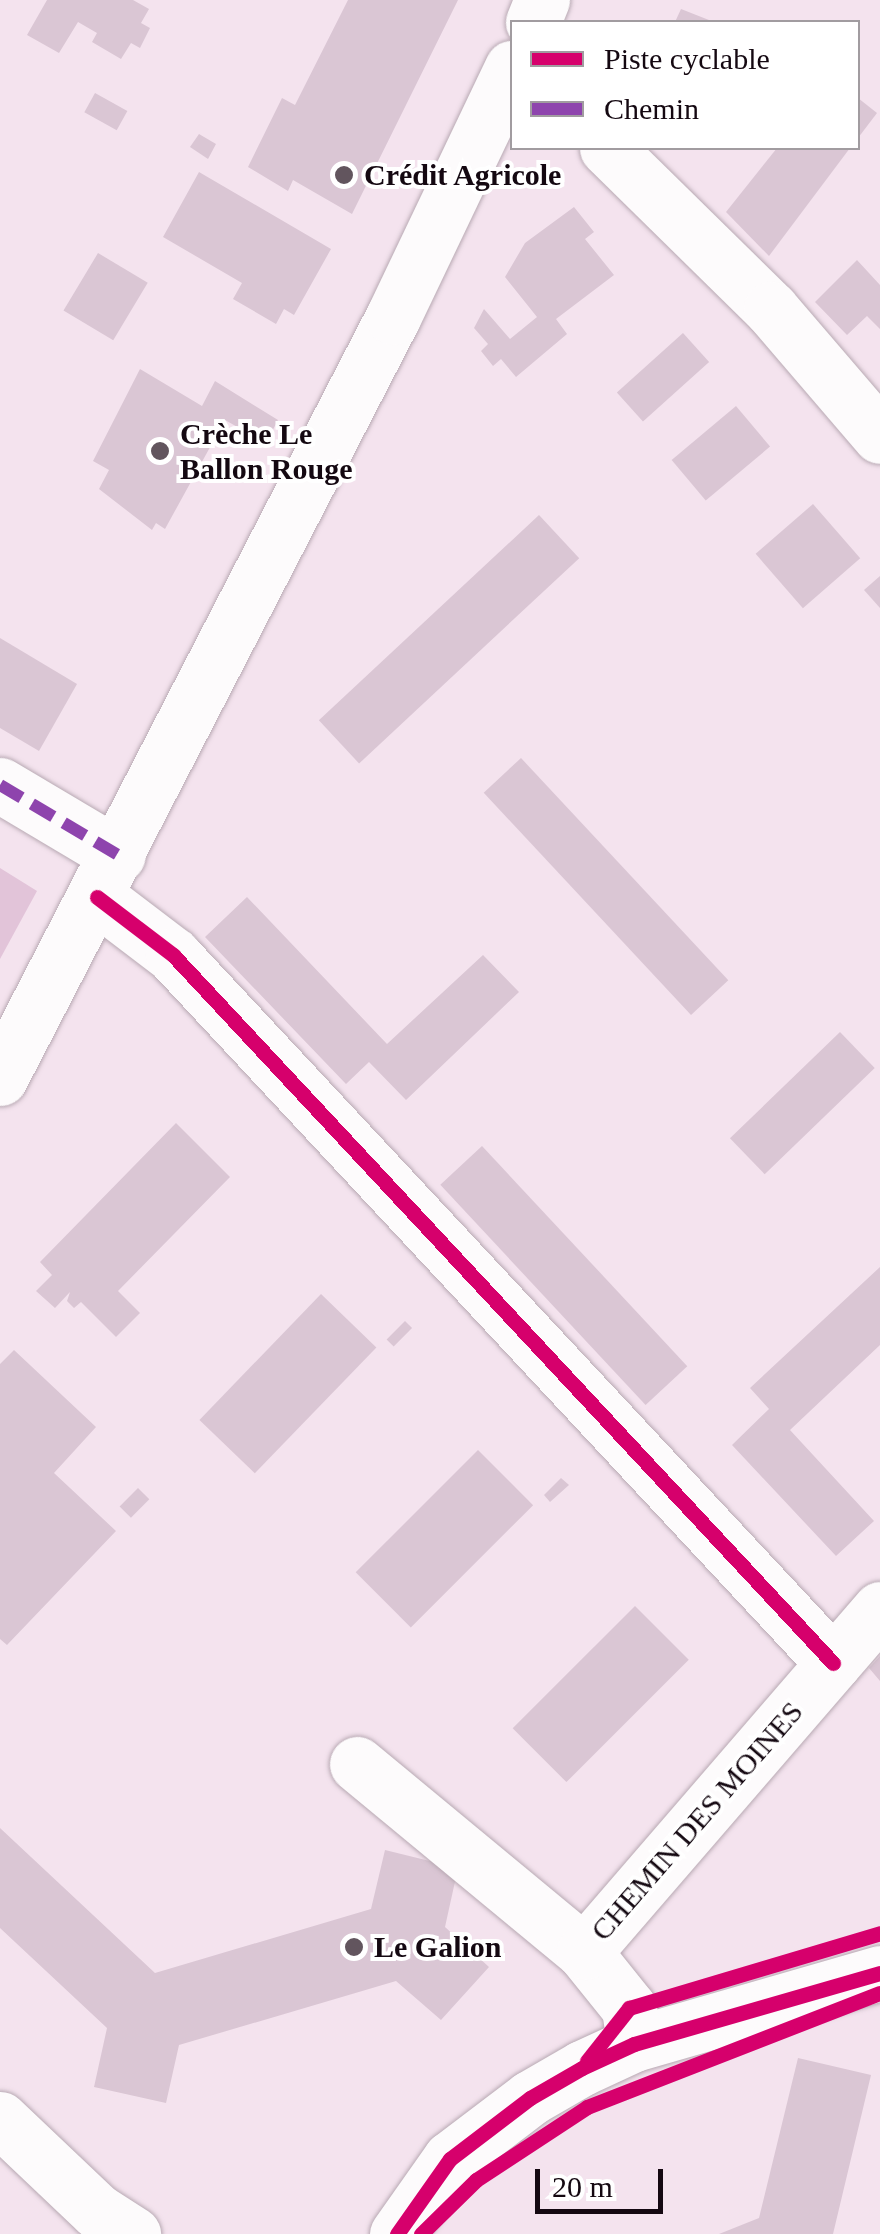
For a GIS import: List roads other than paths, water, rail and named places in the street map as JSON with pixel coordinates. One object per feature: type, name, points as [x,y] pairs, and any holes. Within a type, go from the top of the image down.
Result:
[{"type":"street","points":[[0,1078],[107,876],[510,76]]},
{"type":"street","points":[[609,150],[771,309],[874,424]]},
{"type":"street","points":[[0,784],[107,876],[173,955],[833,1663]]},
{"type":"street","name":"CHEMIN DES MOINES","points":[[634,2044],[629,2008],[584,1952],[880,1609]]},
{"type":"street","points":[[357,1764],[584,1952]]},
{"type":"street","points":[[396,2234],[450,2159],[530,2098],[634,2044],[880,1974]]},
{"type":"street","points":[[0,2119],[98,2211],[134,2234]]},
{"type":"place","name":"Crédit Agricole","points":[[344,175]]},
{"type":"place","name":"Crèche Le Ballon Rouge","points":[[160,451]]},
{"type":"place","name":"Le Galion","points":[[354,1947]]}]
